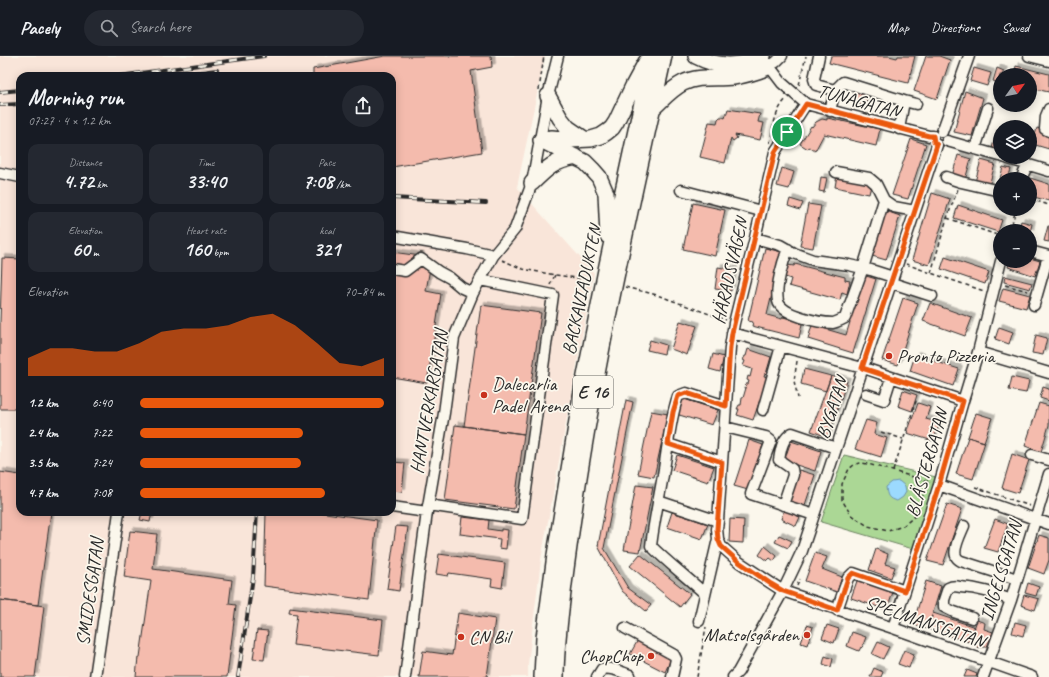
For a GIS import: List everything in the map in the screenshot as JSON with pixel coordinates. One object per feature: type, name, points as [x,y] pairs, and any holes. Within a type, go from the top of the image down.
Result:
[{"type":"highway","points":[[541,140],[546,138],[570,140],[597,138],[612,128],[633,86],[651,56]]},
{"type":"highway","name":"BACKAVIADUKTEN","points":[[542,677],[544,638],[569,464],[581,396],[651,56]]},
{"type":"highway","name":"BACKAVIADUKTEN","points":[[556,677],[557,642],[567,556],[584,445],[616,283],[664,56]]},
{"type":"highway","points":[[696,56],[717,64],[729,65],[740,65],[765,60]]},
{"type":"highway","points":[[652,110],[676,87],[690,80],[732,77],[756,72],[765,60]]},
{"type":"highway","points":[[543,94],[568,128],[584,139]]},
{"type":"highway","points":[[541,140],[585,162],[599,177],[606,193],[608,221],[608,265]]},
{"type":"highway","points":[[532,183],[555,163],[576,157]]},
{"type":"street","name":"HANTVERKARGATAN","points":[[405,677],[428,508],[444,413],[454,338],[473,293],[493,256],[515,229],[532,183],[541,140],[543,94],[558,56]]},
{"type":"street","points":[[765,60],[776,62],[782,56]]},
{"type":"street","points":[[819,56],[814,79],[816,85],[835,90]]},
{"type":"street","name":"BYGATAN","points":[[736,675],[783,591],[802,551],[862,368],[968,56]]},
{"type":"street","points":[[1029,56],[1049,61]]},
{"type":"street","name":"TUNAGATAN","points":[[765,60],[792,94],[806,104],[993,155]]},
{"type":"street","points":[[830,111],[835,90],[842,82],[916,104]]},
{"type":"street","points":[[899,128],[904,101]]},
{"type":"street","name":"HÄRADSVÄGEN","points":[[699,621],[718,539],[717,529],[730,347],[733,328],[775,152],[806,104]]},
{"type":"street","points":[[975,149],[988,108]]},
{"type":"street","points":[[1049,109],[1046,116],[1045,129],[1049,130]]},
{"type":"street","points":[[1024,172],[1028,164]]},
{"type":"street","name":"TUNAGATAN","points":[[1028,164],[1049,171]]},
{"type":"street","points":[[836,172],[869,178],[876,184],[884,200],[894,207],[915,211]]},
{"type":"street","points":[[0,173],[16,176]]},
{"type":"street","points":[[946,177],[993,189]]},
{"type":"street","points":[[681,190],[761,211]]},
{"type":"street","points":[[788,249],[784,259],[777,290],[778,302],[785,310],[815,321],[834,323],[845,318],[863,268],[884,200]]},
{"type":"street","points":[[396,237],[466,249],[493,256]]},
{"type":"street","points":[[755,238],[780,245],[794,253],[813,260],[872,270],[892,280],[932,296]]},
{"type":"street","points":[[1034,305],[1049,256],[1037,253]]},
{"type":"street","points":[[396,270],[405,272],[421,259],[450,278],[462,288],[473,293]]},
{"type":"street","name":"BLÄSTERGATAN","points":[[893,628],[939,485],[978,352],[999,268]]},
{"type":"street","points":[[396,507],[428,508],[522,519],[553,295],[480,280]]},
{"type":"street","points":[[733,328],[781,346],[862,368],[963,401]]},
{"type":"street","points":[[763,410],[781,346]]},
{"type":"street","points":[[978,352],[1049,373]]},
{"type":"street","points":[[866,394],[884,400],[891,378]]},
{"type":"street","points":[[705,594],[688,578],[666,561],[651,546],[673,412],[678,396],[686,393],[726,406]]},
{"type":"street","points":[[725,427],[766,437],[771,441],[751,494],[814,515]]},
{"type":"street","points":[[784,505],[793,475],[792,469],[779,460],[783,443],[787,436],[792,433],[836,448]]},
{"type":"street","points":[[668,444],[722,462]]},
{"type":"street","points":[[1032,455],[1049,460]]},
{"type":"street","name":"INGELSGATAN","points":[[983,677],[1017,579],[1049,474]]},
{"type":"street","points":[[939,485],[1049,524]]},
{"type":"street","points":[[658,501],[718,521]]},
{"type":"street","name":"SMIDESGATAN","points":[[95,677],[118,516]]},
{"type":"street","points":[[964,526],[956,545],[956,556],[958,559],[1017,579]]},
{"type":"street","points":[[718,539],[721,546],[739,562],[783,591]]},
{"type":"street","points":[[837,610],[848,578],[853,573],[905,591]]},
{"type":"street","points":[[972,618],[944,607],[944,600],[948,588],[952,586],[985,590],[1010,600]]},
{"type":"street","name":"SPELMANSGATAN","points":[[783,591],[1032,677]]},
{"type":"street","points":[[626,628],[674,655],[676,659],[672,677]]},
{"type":"street","points":[[597,677],[602,670],[606,668],[631,676]]},
{"type":"path","points":[[543,94],[544,56]]},
{"type":"path","points":[[775,152],[768,149],[775,120],[779,109],[785,100],[799,85],[806,56]]},
{"type":"path","points":[[931,273],[961,182]]},
{"type":"path","points":[[1037,201],[1049,205]]},
{"type":"path","points":[[948,218],[993,234]]},
{"type":"path","points":[[493,256],[523,269],[596,280]]},
{"type":"path","points":[[899,261],[993,294]]},
{"type":"path","points":[[1005,285],[1038,293]]},
{"type":"path","points":[[621,286],[657,295],[733,328]]},
{"type":"path","points":[[798,398],[794,381],[799,351]]},
{"type":"path","points":[[892,471],[916,398]]},
{"type":"path","points":[[881,432],[903,439]]},
{"type":"path","points":[[928,482],[915,516],[903,526],[888,531],[868,526],[851,515],[842,500],[842,484],[848,470],[855,464],[861,463],[939,485]]},
{"type":"path","points":[[971,486],[1038,508]]},
{"type":"shaded area","points":[[0,56],[545,56],[517,187],[594,273],[541,560],[528,664],[528,677],[0,677]]},
{"type":"green space","points":[[844,455],[936,477],[913,549],[821,522]]},
{"type":"water","points":[[899,481],[905,486],[906,492],[903,497],[897,501],[888,497],[886,487],[892,482]]},
{"type":"building","points":[[385,56],[491,56],[492,67],[471,71],[482,152],[396,166],[396,72],[313,72],[313,69]]},
{"type":"building","points":[[831,56],[889,56],[897,58],[898,56],[915,56],[908,83],[829,63]]},
{"type":"building","points":[[926,56],[939,56],[950,60],[937,99],[914,91]]},
{"type":"building","points":[[974,68],[991,73],[987,86],[970,81]]},
{"type":"building","points":[[1037,71],[1049,74],[1049,92],[1037,89]]},
{"type":"building","points":[[855,90],[869,93],[865,106],[851,102]]},
{"type":"building","points":[[965,91],[983,98],[972,136],[954,132]]},
{"type":"building","points":[[728,109],[760,114],[758,122],[764,123],[760,140],[735,135],[737,138],[733,141],[731,138],[725,163],[700,157],[709,122],[717,123],[720,117],[725,118]]},
{"type":"building","points":[[827,118],[880,129],[876,146],[824,134],[815,151],[800,144],[811,126],[812,127],[816,122],[822,119],[827,120]]},
{"type":"building","points":[[1037,128],[1049,131],[1049,149],[1037,145]]},
{"type":"building","points":[[911,139],[926,144],[908,199],[892,195]]},
{"type":"building","points":[[958,155],[971,159],[965,180],[952,176]]},
{"type":"building","points":[[981,160],[995,164],[989,186],[975,182]]},
{"type":"building","points":[[1003,167],[1011,169],[1010,172],[1002,172]]},
{"type":"building","points":[[782,168],[794,172],[789,189],[777,186]]},
{"type":"building","points":[[837,175],[872,181],[869,194],[835,187]]},
{"type":"building","points":[[821,177],[827,178],[824,192],[819,191]]},
{"type":"building","points":[[1037,180],[1049,184],[1049,201],[1037,198]]},
{"type":"building","points":[[932,193],[950,199],[929,265],[912,260]]},
{"type":"building","points":[[790,199],[803,203],[800,210],[788,206]]},
{"type":"building","points":[[693,203],[725,210],[715,256],[683,249]]},
{"type":"building","points":[[808,204],[821,206],[813,248],[800,246]]},
{"type":"building","points":[[958,205],[1002,220],[1001,224],[993,224],[993,230],[954,218]]},
{"type":"building","points":[[886,211],[900,216],[886,260],[872,256]]},
{"type":"building","points":[[1021,221],[1032,224],[1020,224]]},
{"type":"building","points":[[1049,226],[1049,242],[1044,241]]},
{"type":"building","points":[[765,248],[782,252],[767,315],[799,321],[799,323],[802,324],[799,338],[752,326],[753,322],[748,321]]},
{"type":"building","points":[[396,253],[421,256],[419,266],[430,268],[426,291],[441,294],[427,383],[396,378]]},
{"type":"building","points":[[945,257],[989,272],[985,284],[941,269]]},
{"type":"building","points":[[2,258],[16,259],[16,409],[0,409]]},
{"type":"building","points":[[1037,260],[1040,261],[1035,276],[1011,268],[1037,268]]},
{"type":"building","points":[[795,264],[845,277],[845,280],[850,281],[847,294],[842,292],[840,300],[789,286],[791,279],[785,277],[788,265],[794,266]]},
{"type":"building","points":[[718,267],[734,270],[731,291],[715,289]]},
{"type":"building","points":[[863,275],[876,279],[853,353],[808,339],[812,325],[846,335]]},
{"type":"building","points":[[1005,276],[1032,283],[1030,289],[1004,282]]},
{"type":"building","points":[[1003,288],[1030,295],[1026,308],[999,301]]},
{"type":"building","points":[[903,298],[918,303],[898,365],[882,360]]},
{"type":"building","points":[[930,303],[972,318],[965,336],[923,321]]},
{"type":"building","points":[[481,305],[541,313],[524,434],[464,426]]},
{"type":"building","points":[[680,321],[697,326],[687,355],[671,349]]},
{"type":"building","points":[[999,327],[1013,332],[1009,344],[995,339]]},
{"type":"building","points":[[1036,335],[1047,338],[1043,355],[1032,353]]},
{"type":"building","points":[[650,340],[666,345],[664,354],[647,350]]},
{"type":"building","points":[[748,349],[771,357],[764,376],[768,377],[753,420],[737,415],[739,409],[737,409],[739,405],[741,405],[746,384],[748,384],[749,381],[747,380],[748,376],[750,377],[752,369],[743,366],[745,361],[743,360]]},
{"type":"building","points":[[713,354],[724,357],[720,372],[709,369]]},
{"type":"building","points":[[915,355],[959,369],[953,386],[910,371]]},
{"type":"building","points":[[804,369],[831,376],[826,391],[801,384]]},
{"type":"building","points":[[831,376],[847,381],[828,437],[811,431]]},
{"type":"building","points":[[1012,377],[1029,381],[1026,393],[1009,390]]},
{"type":"building","points":[[1043,387],[1049,389],[1049,401],[1040,398]]},
{"type":"building","points":[[903,390],[917,395],[912,411],[898,406]]},
{"type":"building","points":[[681,398],[718,410],[712,425],[676,414]]},
{"type":"building","points":[[626,400],[633,402],[604,548],[628,588],[651,605],[646,611],[622,591],[598,546]]},
{"type":"building","points":[[918,403],[930,407],[926,419],[940,423],[933,441],[907,433]]},
{"type":"building","points":[[1039,403],[1049,406],[1049,425],[1041,452],[1025,446]]},
{"type":"building","points":[[651,411],[668,414],[654,477],[638,474]]},
{"type":"building","points":[[976,413],[992,418],[984,442],[968,437]]},
{"type":"building","points":[[866,420],[877,423],[874,434],[887,438],[881,457],[855,449]]},
{"type":"building","points":[[455,425],[524,434],[514,509],[445,500]]},
{"type":"building","points":[[968,437],[985,442],[973,479],[956,474]]},
{"type":"building","points":[[749,440],[763,445],[748,490],[734,486]]},
{"type":"building","points":[[791,441],[821,451],[815,471],[784,461]]},
{"type":"building","points":[[1012,454],[1029,460],[1018,493],[1002,488]]},
{"type":"building","points":[[677,455],[714,467],[708,482],[672,470]]},
{"type":"building","points":[[396,462],[405,463],[402,492],[396,491]]},
{"type":"building","points":[[799,470],[815,475],[804,508],[788,503]]},
{"type":"building","points":[[0,472],[16,474],[16,516],[50,516],[38,605],[0,600]]},
{"type":"building","points":[[636,485],[653,487],[640,552],[624,550]]},
{"type":"building","points":[[947,504],[962,509],[943,565],[927,561]]},
{"type":"building","points":[[784,510],[800,517],[796,526],[781,519]]},
{"type":"building","points":[[672,512],[708,524],[702,539],[667,527]]},
{"type":"building","points":[[141,516],[151,516],[150,522],[140,520]]},
{"type":"building","points":[[266,516],[348,516],[377,520],[369,600],[264,586]]},
{"type":"building","points":[[462,517],[489,520],[488,529],[501,531],[501,529],[508,530],[506,549],[499,548],[500,539],[460,534]]},
{"type":"building","points":[[730,519],[744,520],[743,543],[729,542]]},
{"type":"building","points":[[995,519],[1008,524],[998,552],[984,548]]},
{"type":"building","points":[[396,526],[408,527],[399,591],[387,589]]},
{"type":"building","points":[[130,531],[157,534],[153,569],[232,580],[229,604],[236,605],[227,677],[136,677],[151,581],[124,577]]},
{"type":"building","points":[[779,535],[792,541],[788,548],[775,542]]},
{"type":"building","points":[[1039,535],[1049,538],[1049,560],[1044,574],[1028,568]]},
{"type":"building","points":[[765,546],[777,556],[774,561],[770,558],[767,561],[759,555]]},
{"type":"building","points":[[876,549],[888,554],[885,564],[895,567],[891,578],[869,570]]},
{"type":"building","points":[[815,553],[827,557],[822,569],[842,577],[837,592],[805,581]]},
{"type":"building","points":[[439,554],[505,563],[502,588],[491,586],[492,579],[449,573],[448,576],[436,574]]},
{"type":"building","points":[[640,554],[690,594],[680,607],[630,566]]},
{"type":"building","points":[[858,578],[894,589],[887,610],[851,598]]},
{"type":"building","points":[[926,581],[941,586],[928,629],[913,624]]},
{"type":"building","points":[[1028,583],[1039,587],[1036,596],[1025,593]]},
{"type":"building","points":[[1024,595],[1039,599],[1035,610],[1021,605]]},
{"type":"building","points":[[0,600],[44,606],[35,677],[0,677]]},
{"type":"building","points":[[290,608],[383,620],[379,655],[293,645],[297,614],[289,613]]},
{"type":"building","points":[[458,613],[495,619],[487,677],[419,677],[423,651],[452,655]]},
{"type":"building","points":[[933,613],[975,627],[969,642],[928,629]]},
{"type":"building","points":[[977,620],[985,623],[984,629],[993,632],[987,647],[978,648],[970,640]]},
{"type":"building","points":[[1015,622],[1026,625],[1023,636],[1012,633]]},
{"type":"building","name":"Matsolsgården","points":[[807,625],[813,627],[807,645],[801,643]]},
{"type":"building","points":[[827,625],[839,629],[834,643],[822,638]]},
{"type":"building","points":[[257,630],[268,631],[264,660],[253,659]]},
{"type":"building","points":[[852,632],[866,637],[862,648],[861,647],[859,651],[847,646]]},
{"type":"building","name":"ChopChop","points":[[638,640],[672,657],[665,672],[630,654]]},
{"type":"building","points":[[878,642],[889,647],[883,659],[872,654]]},
{"type":"building","points":[[904,650],[914,654],[909,668],[898,664]]},
{"type":"building","points":[[825,656],[833,659],[831,667],[823,664]]},
{"type":"building","points":[[874,668],[883,672],[881,677],[870,677]]},
{"type":"building","points":[[967,670],[977,674],[976,677],[964,677]]},
{"type":"railway","points":[[148,72],[264,56]]},
{"type":"railway","points":[[200,72],[217,70]]},
{"type":"railway","points":[[0,92],[16,90]]},
{"type":"railway","points":[[0,105],[16,104]]},
{"type":"railway","points":[[396,198],[486,203]]},
{"type":"railway","points":[[238,677],[253,577],[257,516]]},
{"type":"place","name":"Pronto Pizzeria","points":[[889,356]]},
{"type":"place","name":"Dalecarlia Padel Arena","points":[[484,395]]},
{"type":"place","name":"Matsolsgården","points":[[807,635]]},
{"type":"place","name":"CN Bil","points":[[461,637]]},
{"type":"place","name":"ChopChop","points":[[651,656]]},
{"type":"route","points":[[806,104],[933,136],[934,142],[937,145],[862,368],[963,401],[939,485],[905,591],[853,573],[848,578],[837,610],[783,591],[739,562],[721,546],[718,539],[717,529],[722,462],[668,444],[673,412],[678,396],[686,393],[726,406],[730,347],[734,323],[775,152],[787,132],[806,104]]}]
